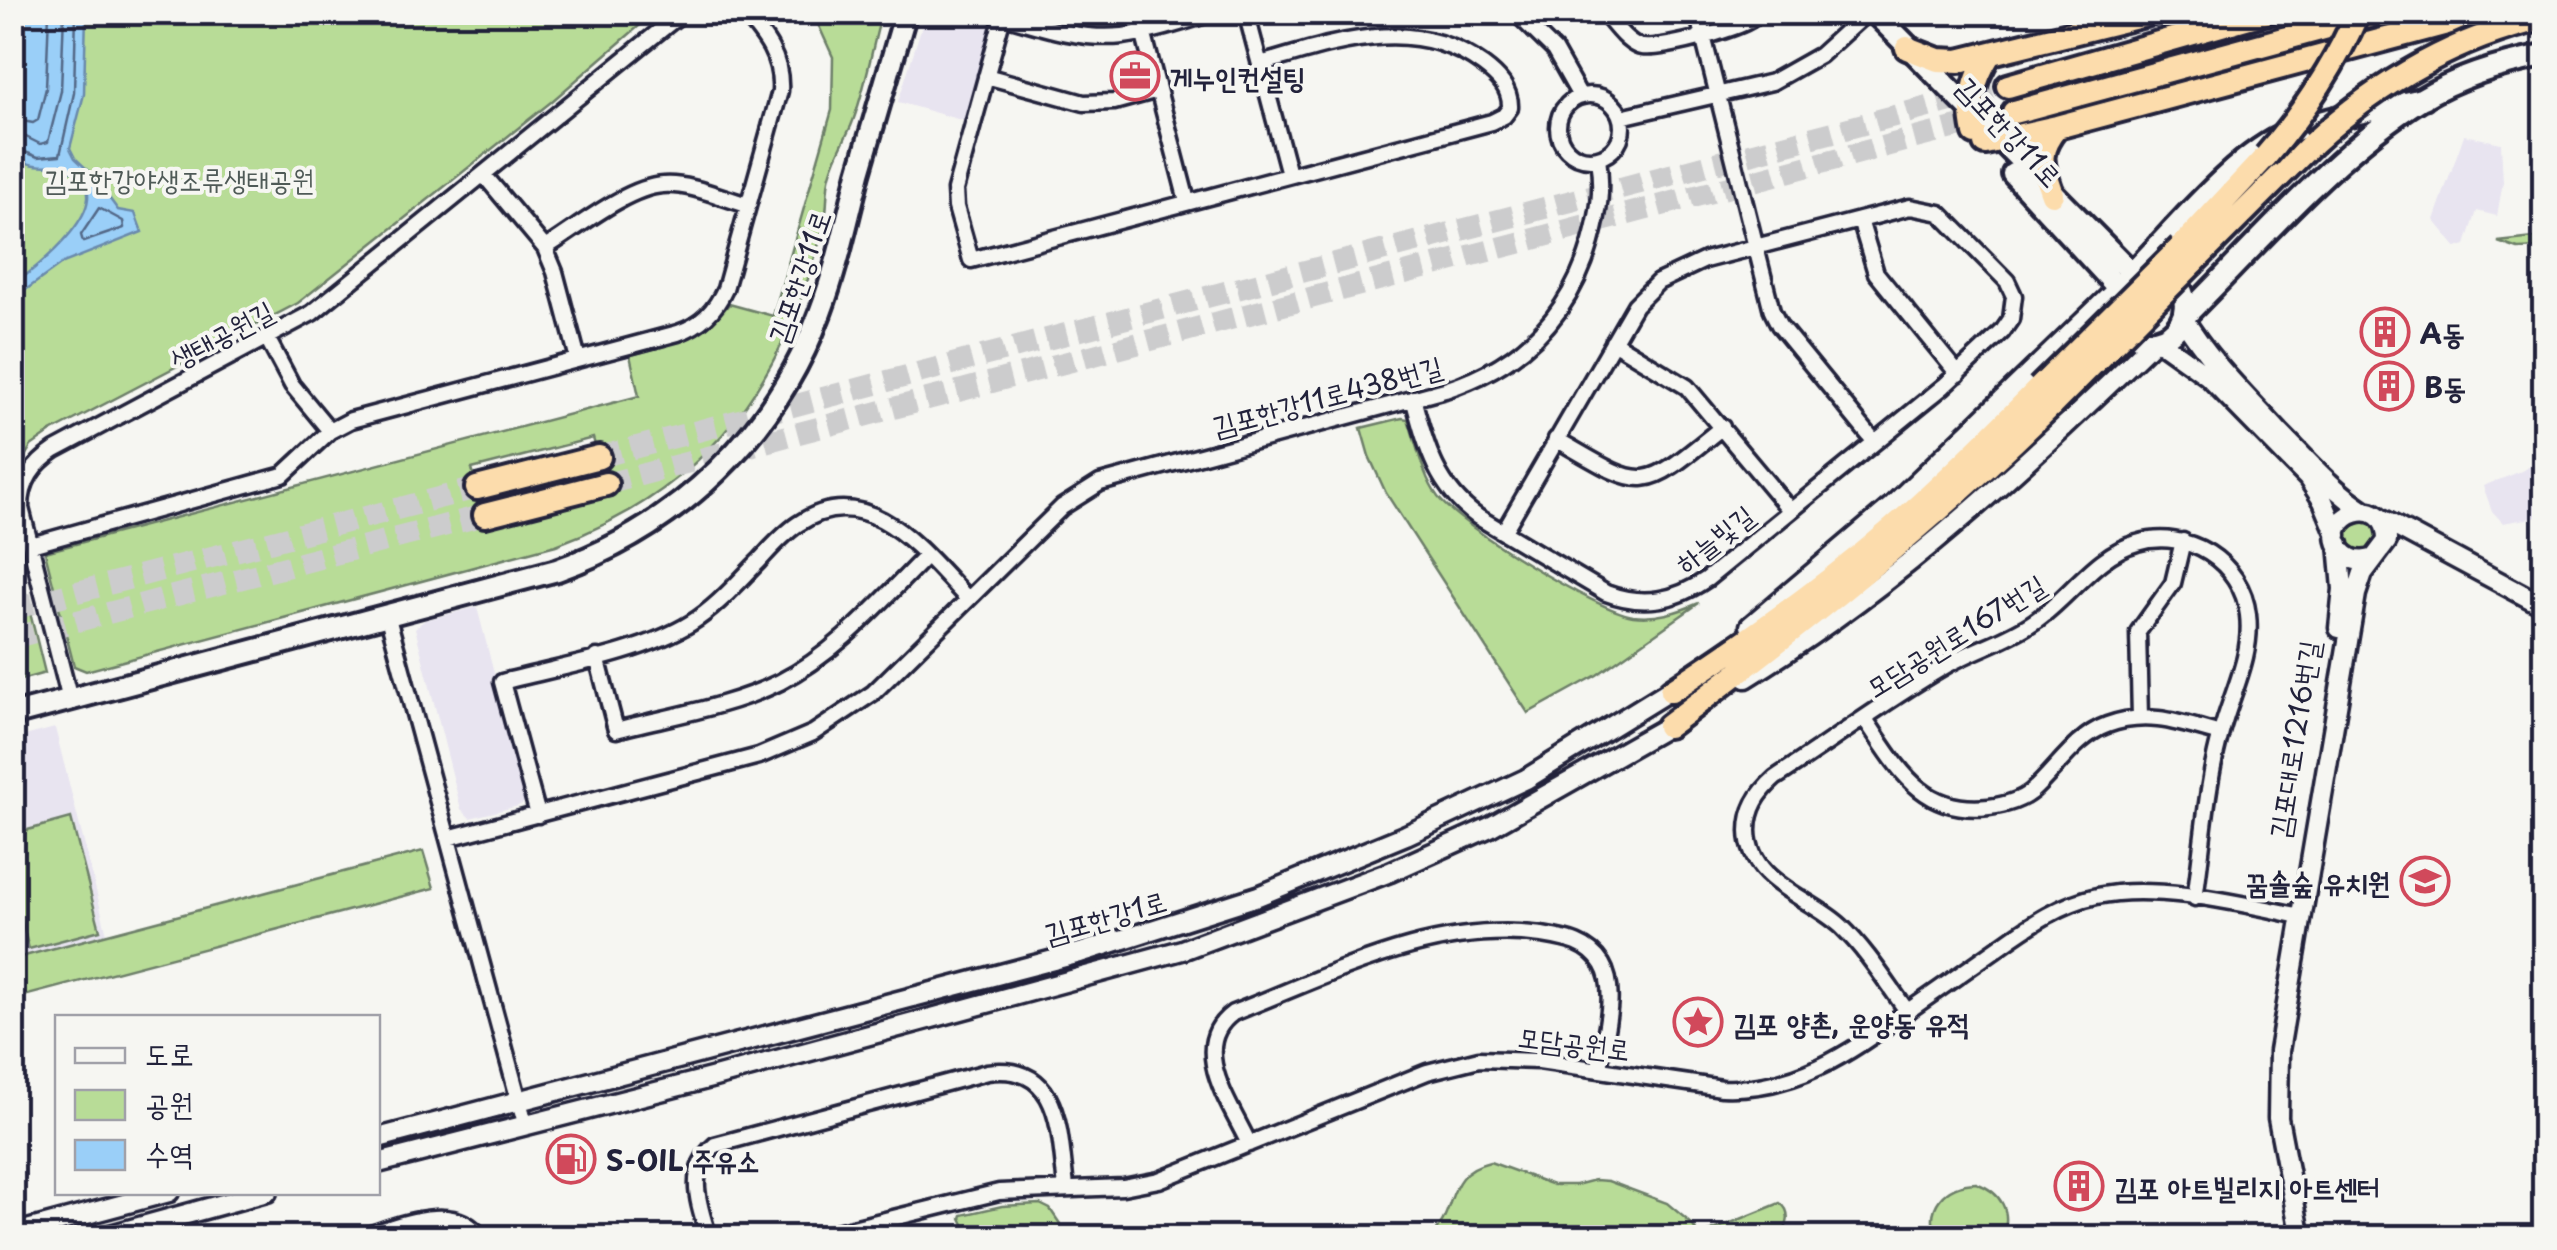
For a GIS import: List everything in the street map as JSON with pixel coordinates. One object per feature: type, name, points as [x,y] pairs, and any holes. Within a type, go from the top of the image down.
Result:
[{"type":"highway","points":[[1907,48],[1949,61],[1990,55],[2156,12]]},
{"type":"highway","points":[[2008,86],[2267,12]]},
{"type":"highway","points":[[2187,255],[2302,115],[2341,50],[2358,12]]},
{"type":"highway","points":[[2014,112],[2383,12]]},
{"type":"highway","points":[[1990,55],[1976,76],[1982,133],[2057,127],[2488,12]]},
{"type":"highway","points":[[1668,726],[1897,549],[1972,483],[2046,397],[2187,255],[2358,105],[2412,70],[2466,42],[2544,18]]},
{"type":"highway","points":[[2052,194],[2043,168],[2042,150],[2057,127]]},
{"type":"highway","points":[[1672,691],[1796,606],[2046,397]]},
{"type":"highway","points":[[477,488],[599,457]]},
{"type":"highway","points":[[484,515],[606,484]]},
{"type":"main road","name":"김포한강11로","points":[[12,712],[558,570],[607,550],[693,495],[745,442],[792,375],[819,316],[906,12]]},
{"type":"main road","name":"김포한강11로","points":[[1866,13],[1907,48],[1982,133],[2052,194],[2125,280]]},
{"type":"main road","name":"김포한강11로","points":[[1866,13],[2125,280]]},
{"type":"main road","points":[[2424,98],[2325,120],[2266,144],[2245,160],[2125,280],[2118,310],[2127,330],[2136,336],[2156,339],[2169,335],[2366,138],[2424,98],[2480,72],[2544,56]]},
{"type":"main road","points":[[2125,280],[2162,273],[2172,278],[2184,296],[2184,318]]},
{"type":"street","name":"생태공원길","points":[[69,696],[21,499],[26,480],[38,462],[312,313],[683,12]]},
{"type":"street","points":[[31,546],[283,475],[330,432],[351,420],[688,330],[707,316],[725,289],[775,112],[780,80],[773,51],[744,12]]},
{"type":"street","points":[[1138,12],[1188,201]]},
{"type":"street","points":[[1216,12],[1122,36],[1077,34],[999,14],[955,190],[956,207],[972,260],[1500,120],[1510,108],[1510,97],[1501,80],[1472,57],[1441,43],[1411,36],[1358,38],[1260,64]]},
{"type":"street","points":[[1246,12],[1289,174]]},
{"type":"street","points":[[1515,12],[1554,50],[1580,96]]},
{"type":"street","points":[[1603,12],[1642,47],[1702,36],[1754,18]]},
{"type":"street","points":[[1697,12],[1772,311],[1779,325],[1874,442]]},
{"type":"street","points":[[1620,117],[1772,82],[1798,70],[1866,13]]},
{"type":"street","points":[[986,76],[1084,102],[1114,102],[1158,90]]},
{"type":"street","points":[[1580,96],[1605,98],[1620,117],[1621,136],[1616,146],[1598,158],[1578,157],[1559,136],[1559,117],[1564,107],[1580,96]]},
{"type":"street","name":"김포한강11로438번길","points":[[448,838],[759,756],[798,742],[874,693],[1062,507],[1100,483],[1485,376],[1525,350],[1562,310],[1584,265],[1601,200],[1598,158]]},
{"type":"street","points":[[484,175],[545,248],[578,359]]},
{"type":"street","points":[[545,248],[652,186],[672,185],[748,205]]},
{"type":"street","name":"하늘빛길","points":[[1412,398],[1428,452],[1447,489],[1461,505],[1606,593],[1652,602],[1688,592],[1958,374],[2010,320],[2014,296],[2007,281],[1940,214],[1910,207],[1705,260],[1658,282],[1635,305],[1504,531]]},
{"type":"street","points":[[1860,220],[1876,273],[1958,374]]},
{"type":"street","name":"김포한강1로","points":[[380,1137],[1080,953],[1258,896],[1497,794],[1672,691],[1892,506],[2125,280]]},
{"type":"street","points":[[2184,318],[2206,353],[2334,488],[2373,515],[2544,606]]},
{"type":"street","points":[[268,338],[292,385],[330,432]]},
{"type":"street","name":"김포한강1로","points":[[380,1162],[1182,950],[1343,891],[1490,827],[1668,726],[1813,636],[1886,583],[2050,442],[2156,339]]},
{"type":"street","name":"김포대로1216번길","points":[[2156,339],[2208,376],[2308,478],[2323,501],[2338,540],[2341,612],[2279,1051],[2278,1118],[2302,1238]]},
{"type":"street","name":"하늘빛길","points":[[1613,342],[1687,387],[1790,510]]},
{"type":"street","points":[[1556,439],[1627,479],[1642,480],[1669,470],[1722,426]]},
{"type":"street","points":[[538,815],[502,682],[651,642],[696,620],[780,539],[812,516],[846,510],[883,518],[903,532],[968,599]]},
{"type":"street","points":[[2378,554],[2387,532],[2373,515],[2357,512],[2343,520],[2338,540],[2342,551],[2356,560],[2378,554],[2403,541],[2422,540]]},
{"type":"street","name":"모담공원로167번길","points":[[1907,1011],[1844,930],[1809,900],[1766,874],[1754,858],[1748,838],[1751,810],[1764,788],[1948,665],[2038,620],[2122,548],[2159,538],[2184,541]]},
{"type":"street","points":[[2140,718],[2138,632],[2173,583],[2184,541],[2223,563],[2242,590],[2247,605],[2247,648],[2220,734],[2195,898]]},
{"type":"street","name":"김포대로1216번길","points":[[2292,1238],[2274,1150],[2267,1090],[2270,1043],[2356,594],[2378,554]]},
{"type":"street","points":[[597,657],[616,730],[733,700],[776,684],[814,662],[926,556]]},
{"type":"street","points":[[387,614],[525,1123]]},
{"type":"street","name":"모담공원로167번길","points":[[1865,719],[1916,788],[1952,806],[1980,808],[2026,796],[2091,733],[2106,725],[2140,718],[2168,719],[2220,734]]},
{"type":"street","name":"모담공원로","points":[[812,1238],[974,1196],[1023,1188],[1136,1186],[1459,1062],[1500,1058],[1722,1088],[1770,1086],[1800,1078],[1839,1059],[2020,933],[2078,902],[2132,892],[2297,915]]},
{"type":"street","points":[[1249,1144],[1212,1060],[1213,1034],[1221,1022],[1233,1013],[1304,985],[1430,940],[1503,933],[1570,940],[1583,945],[1603,966],[1609,982],[1599,1069]]},
{"type":"street","points":[[709,1238],[696,1183],[697,1168],[715,1145],[987,1072],[1019,1073],[1046,1092],[1054,1107],[1066,1187]]},
{"type":"street","points":[[12,1234],[158,1195]]},
{"type":"street","points":[[99,1238],[256,1195]]},
{"type":"street","points":[[358,1238],[441,1216],[466,1223],[481,1238]]},
{"type":"shaded area","points":[[926,13],[957,13],[990,27],[990,42],[968,122],[898,102]]},
{"type":"shaded area","points":[[2464,135],[2501,143],[2503,182],[2497,216],[2477,211],[2466,245],[2457,248],[2434,220]]},
{"type":"shaded area","points":[[2544,450],[2544,516],[2503,523],[2492,511],[2483,486],[2524,470]]},
{"type":"shaded area","points":[[477,607],[527,801],[470,818],[461,809],[415,628],[425,620]]},
{"type":"shaded area","points":[[55,728],[107,934],[13,959],[13,739]]},
{"type":"green space","name":"김포한강야생조류생태공원","points":[[12,13],[654,13],[551,102],[298,303],[51,432],[31,446],[13,477]]},
{"type":"green space","points":[[813,13],[881,13],[860,99],[830,175],[825,220],[809,277],[789,329],[735,420],[700,459],[659,492],[611,521],[556,545],[86,671],[74,666],[45,552],[639,396],[630,355],[697,333],[729,304],[773,316],[832,110],[833,57]],"holes":[[[593,438],[609,496],[488,525],[472,469]]]},
{"type":"green space","points":[[2544,237],[2544,248],[2518,249],[2498,242]]},
{"type":"green space","points":[[1408,419],[1424,470],[1438,497],[1530,566],[1590,599],[1633,616],[1667,614],[1699,603],[1597,675],[1528,713],[1386,493],[1369,456],[1361,428]]},
{"type":"green space","points":[[13,514],[18,535],[17,560],[45,673],[13,682]]},
{"type":"green space","points":[[2362,521],[2373,525],[2377,536],[2373,547],[2362,551],[2351,547],[2347,536],[2351,525]]},
{"type":"green space","points":[[71,818],[100,930],[29,949],[13,888],[13,834]]},
{"type":"green space","points":[[423,851],[434,888],[13,999],[13,959]]},
{"type":"green space","points":[[1490,1162],[1553,1185],[1608,1181],[1667,1203],[1692,1224],[1699,1236],[1780,1203],[1788,1220],[1778,1237],[1429,1237],[1438,1228],[1464,1175]]},
{"type":"green space","points":[[1976,1183],[2003,1204],[2006,1219],[2002,1237],[1937,1237],[1933,1216],[1940,1199],[1955,1188]]},
{"type":"green space","points":[[1040,1204],[1050,1209],[1069,1237],[970,1237],[961,1218],[1002,1206]]},
{"type":"water","points":[[13,12],[86,13],[84,94],[70,148],[118,210],[135,213],[142,232],[63,263],[13,299],[13,285],[71,232],[88,199],[85,184],[71,171],[27,163],[13,152]]},
{"type":"tunnel","points":[[599,457],[2008,86]]},
{"type":"tunnel","points":[[606,484],[2014,112]]},
{"type":"tunnel","points":[[12,609],[477,488]]},
{"type":"tunnel","points":[[12,638],[485,515]]},
{"type":"place","name":"게누인컨설팅","points":[[1135,76]]},
{"type":"place","name":"A동","points":[[2385,332]]},
{"type":"place","name":"B동","points":[[2389,386]]},
{"type":"place","name":"꿈솔숲 유치원","points":[[2425,881]]},
{"type":"place","name":"김포 양촌, 운양동 유적","points":[[1698,1022]]},
{"type":"place","name":"S-OIL 주유소","points":[[571,1159]]},
{"type":"place","name":"김포 아트빌리지 아트센터","points":[[2079,1186]]}]
